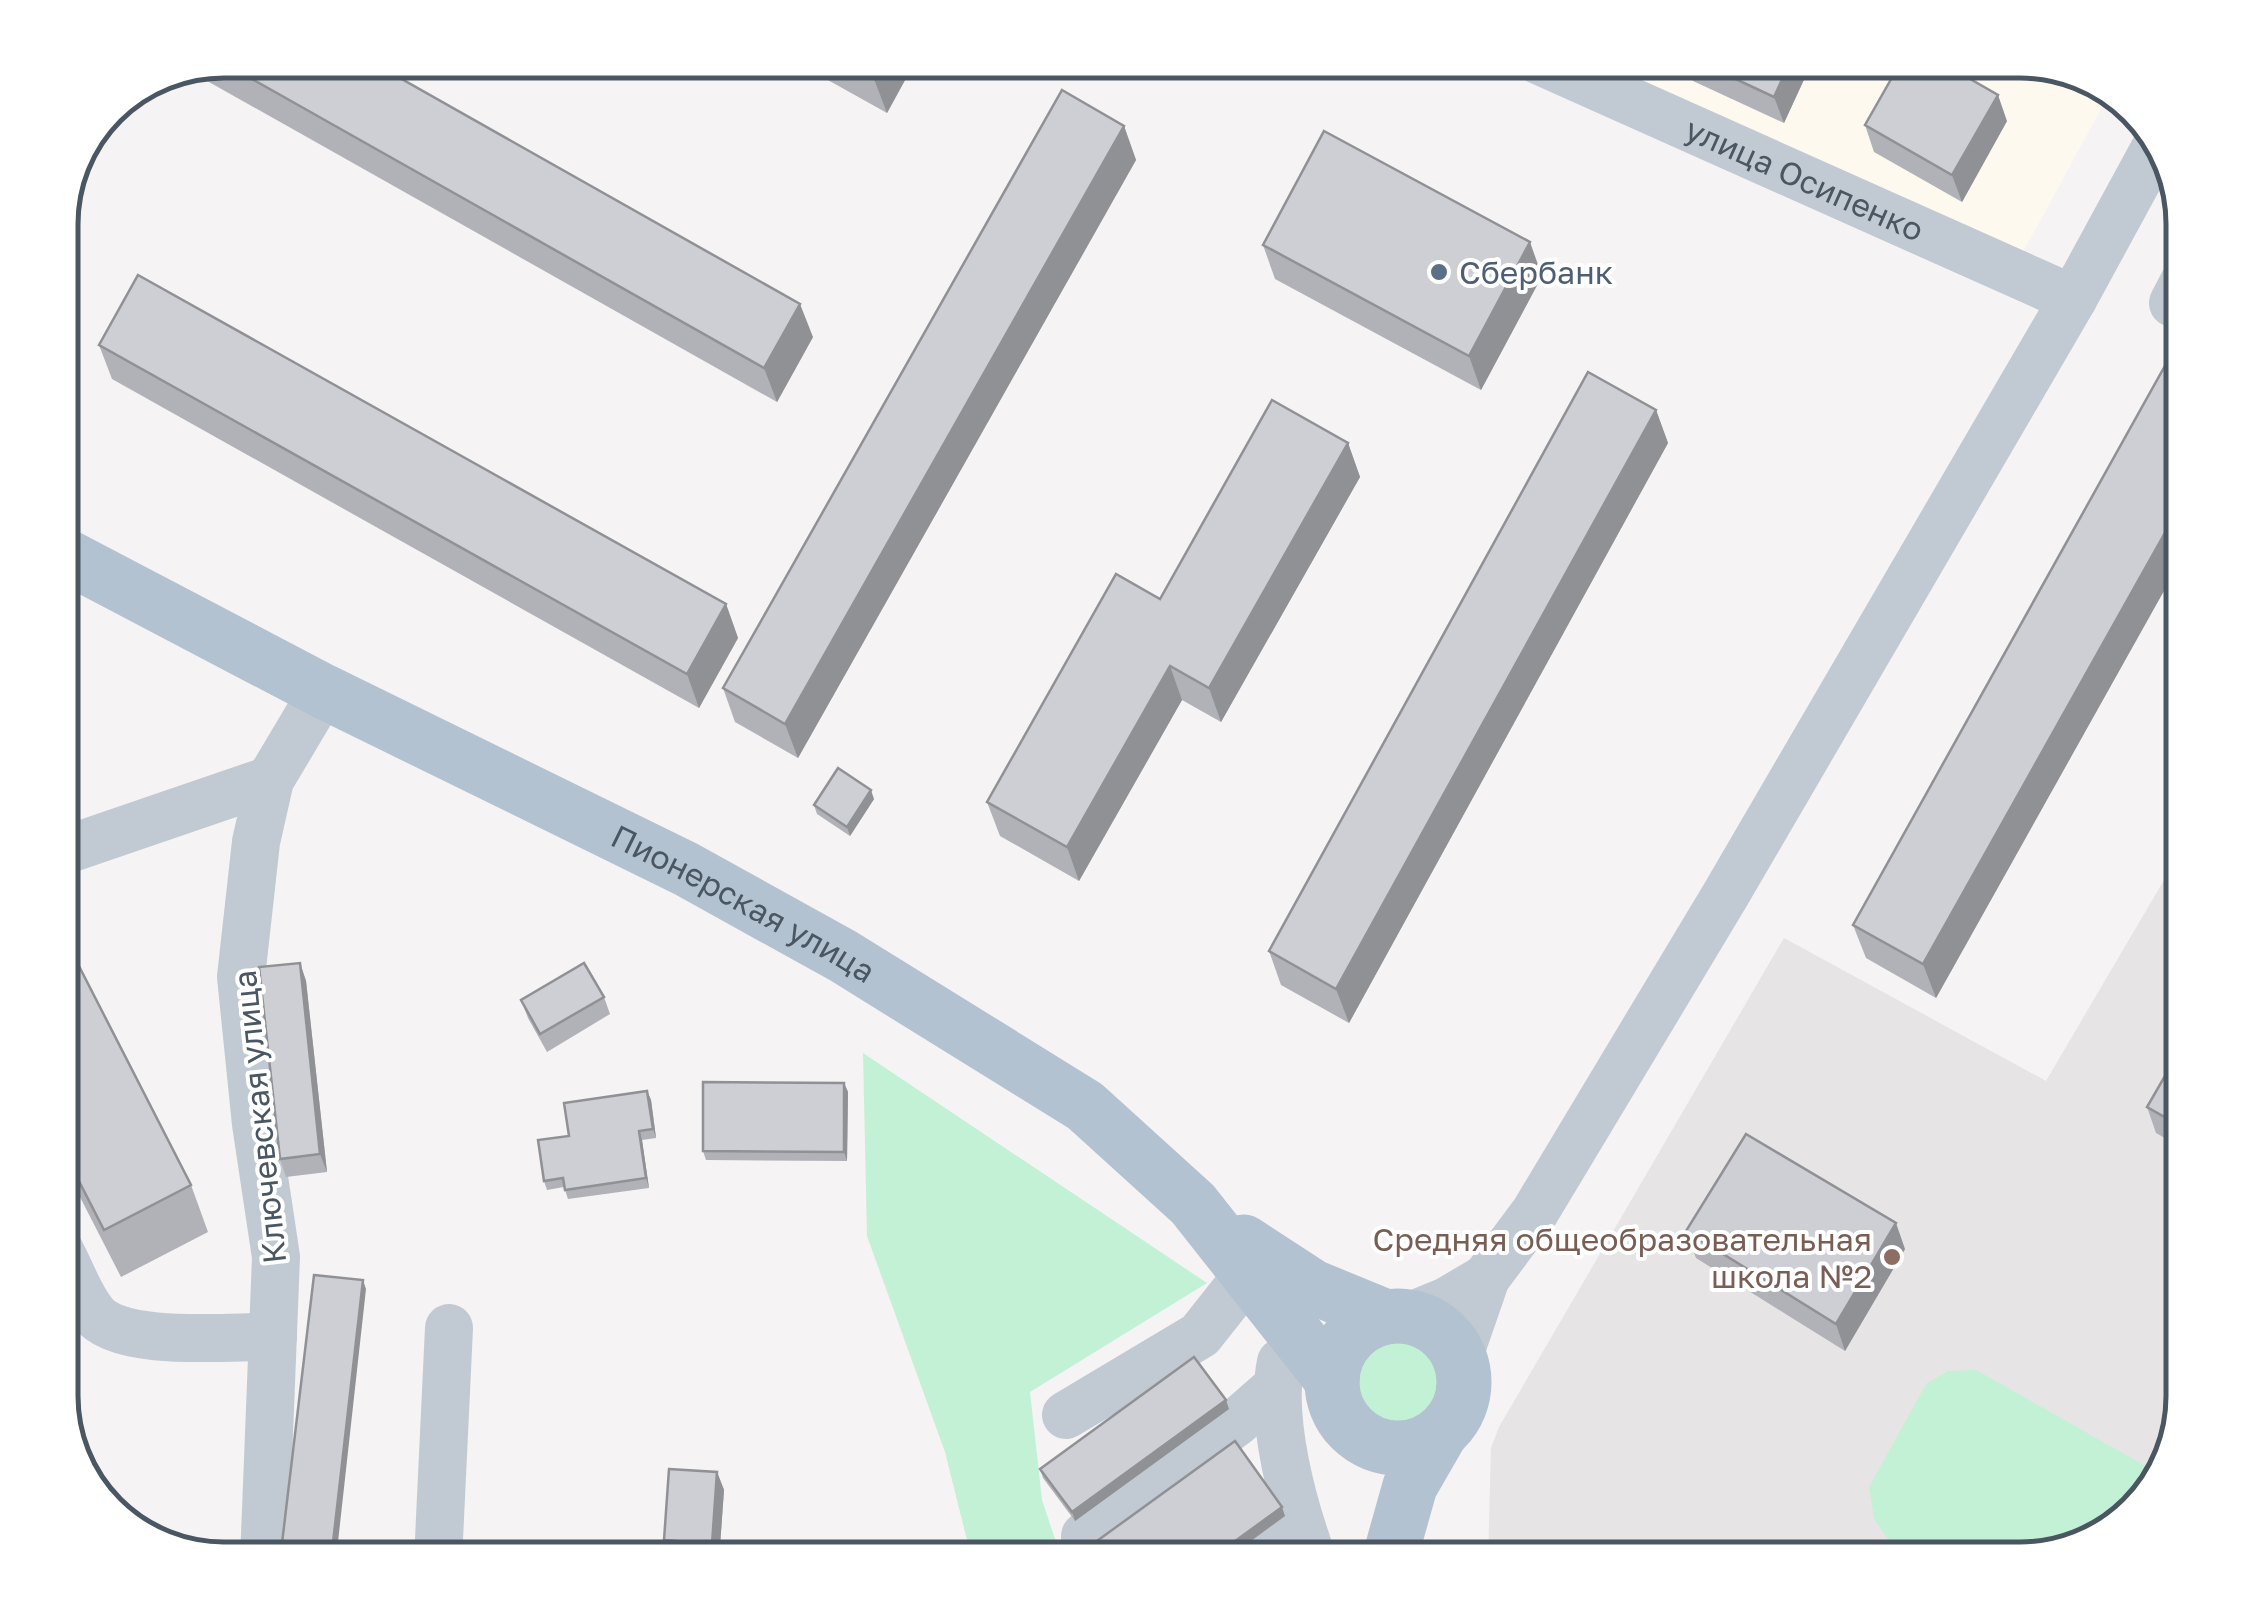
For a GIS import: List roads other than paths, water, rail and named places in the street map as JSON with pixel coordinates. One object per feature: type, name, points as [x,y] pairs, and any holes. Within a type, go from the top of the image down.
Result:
[{"type":"main road","name":"Пионерская улица","points":[[78,562],[323,691],[686,869],[844,956],[1085,1106],[1193,1204],[1332,1380]]},
{"type":"main road","points":[[1193,1204],[1313,1287],[1397,1317],[1429,1324],[1447,1337],[1459,1356],[1463,1399],[1410,1486],[1395,1542]]},
{"type":"main road","points":[[1397,1317],[1365,1325],[1348,1339],[1337,1358],[1332,1380],[1335,1402],[1345,1422],[1360,1437],[1380,1446],[1422,1445],[1440,1434]]},
{"type":"main road","points":[[1360,1437],[1384,1542]]},
{"type":"street","name":"улица Осипенко","points":[[1576,77],[2073,300]]},
{"type":"street","points":[[1459,1356],[1486,1278],[1534,1212],[1726,894],[2073,300],[2150,158]]},
{"type":"street","name":"Ключевская улица","points":[[265,1542],[276,1258],[256,1124],[241,977],[256,842],[270,780],[323,691]]},
{"type":"street","points":[[78,846],[270,780]]},
{"type":"street","points":[[1066,1415],[1200,1335],[1248,1273]]},
{"type":"street","points":[[1397,1317],[1447,1301],[1486,1278]]},
{"type":"street","points":[[78,1285],[94,1315],[116,1330],[148,1336],[273,1336]]},
{"type":"street","points":[[1290,1324],[1278,1386],[1286,1471],[1307,1542]]},
{"type":"street","points":[[439,1542],[449,1328]]},
{"type":"street","points":[[1085,1536],[1278,1386]]},
{"type":"place","name":"Сбербанк","points":[[1439,272]]},
{"type":"place","name":"Средняя общеобразовательная школа №2","points":[[1892,1257]]}]
